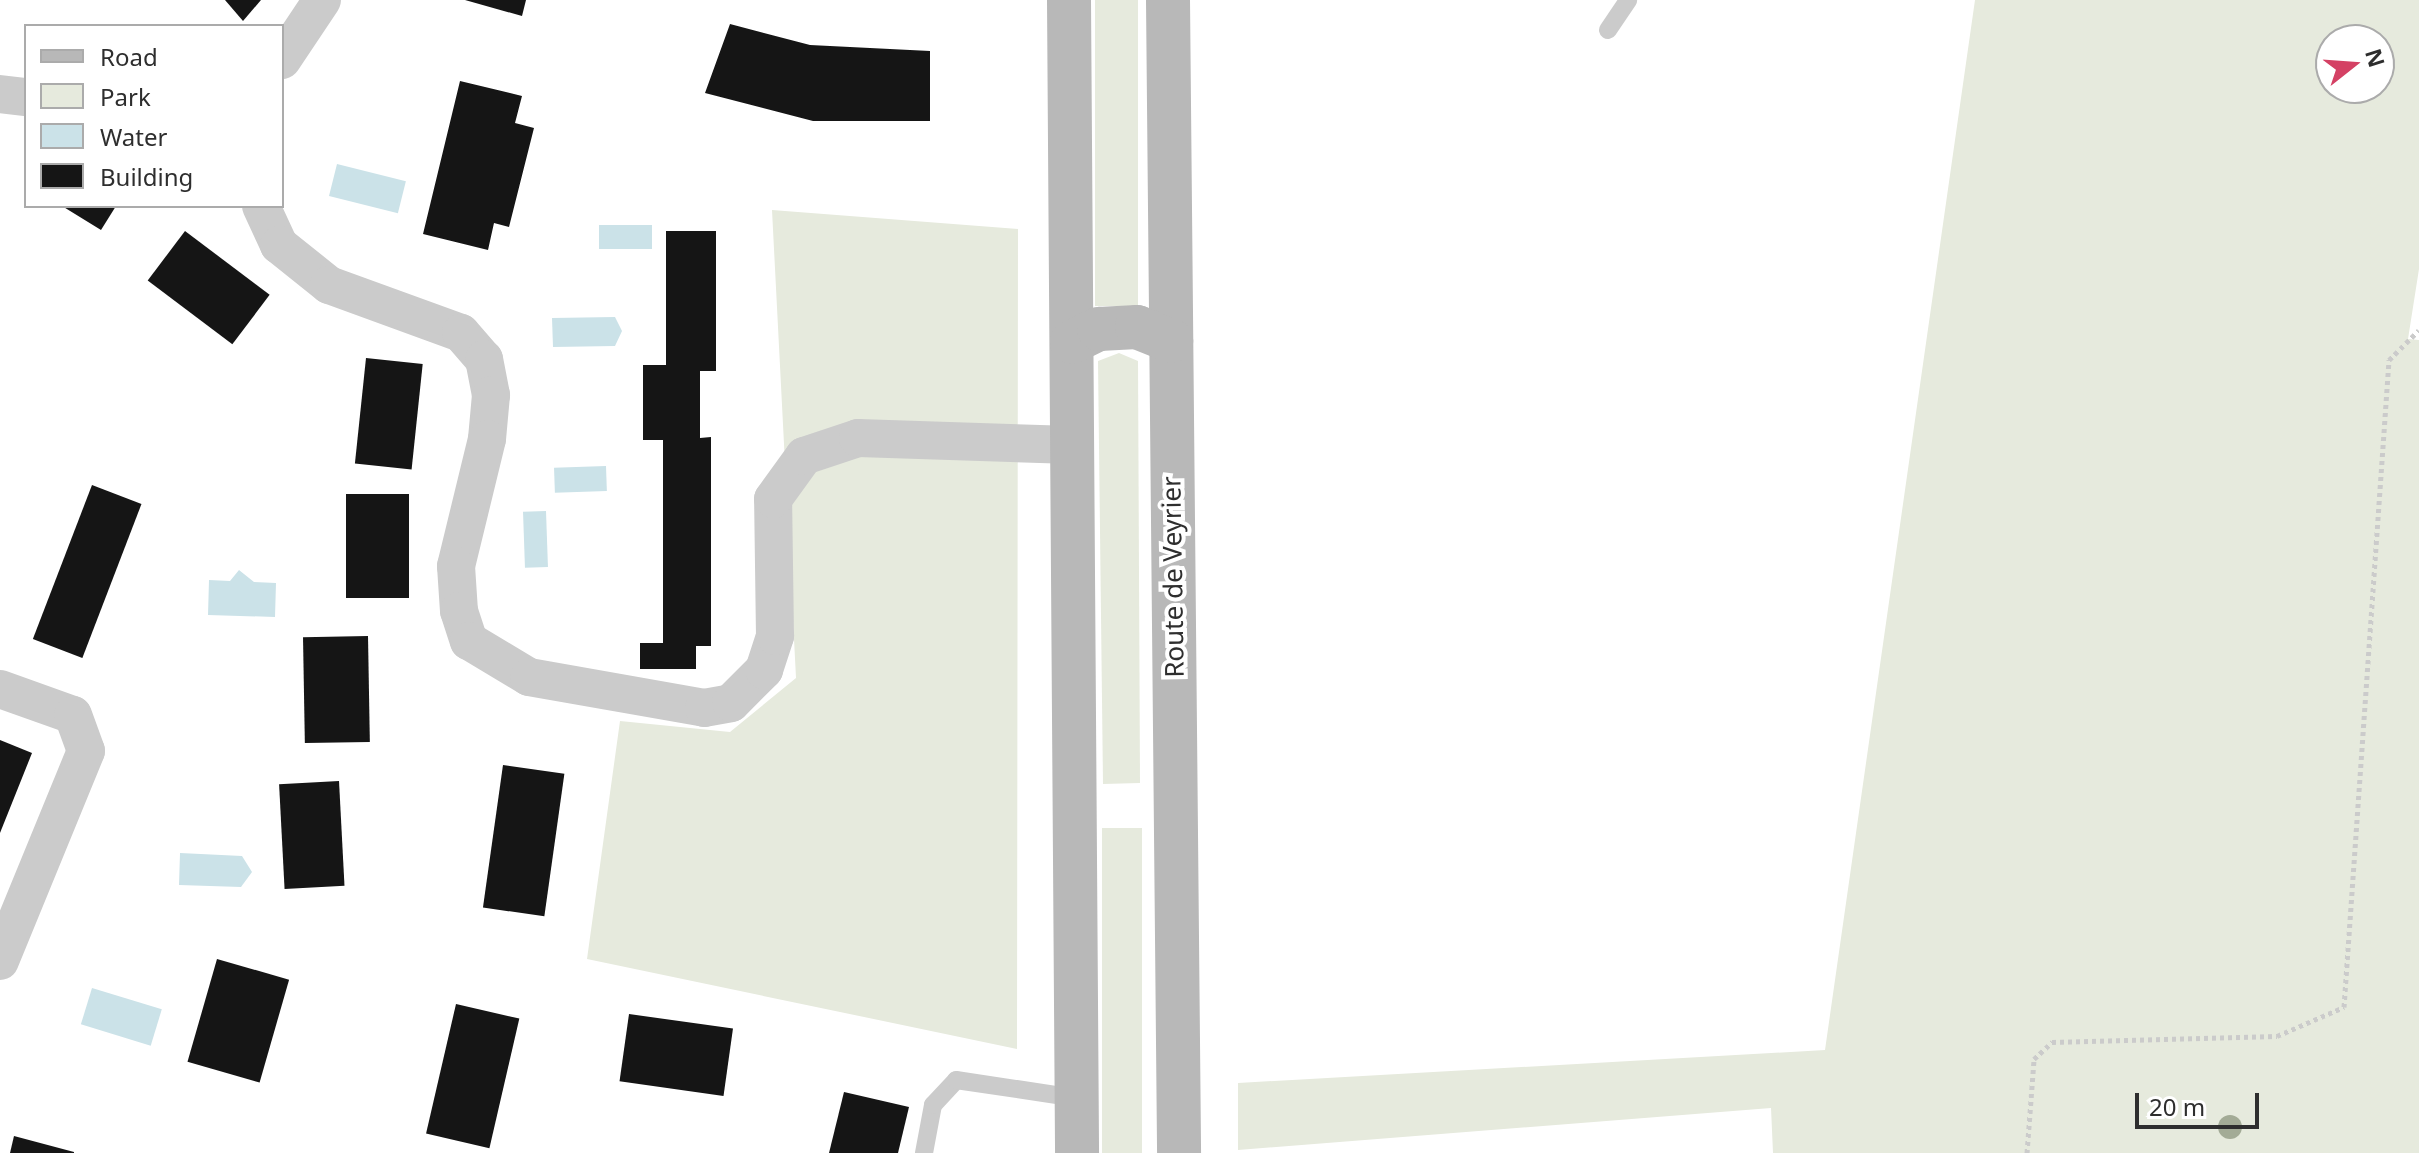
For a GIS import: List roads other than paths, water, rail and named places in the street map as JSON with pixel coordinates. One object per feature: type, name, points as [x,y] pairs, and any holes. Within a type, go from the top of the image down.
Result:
[{"type":"main road","points":[[1069,0],[1077,1153]]},
{"type":"main road","name":"Route de Veyrier","points":[[1168,0],[1179,1153]]},
{"type":"main road","points":[[1072,342],[1099,329],[1137,327],[1171,341]]},
{"type":"street","points":[[284,57],[322,0]]},
{"type":"street","points":[[0,94],[24,97]]},
{"type":"street","points":[[262,208],[279,245],[329,285],[461,333],[484,359],[491,395],[487,439],[456,566],[459,611],[469,641],[529,677],[704,708],[731,703],[764,670],[775,636],[773,499],[804,456],[858,438],[1072,445]]},
{"type":"street","points":[[0,689],[73,715],[86,751],[0,961]]},
{"type":"lane","points":[[1608,30],[1628,0]]},
{"type":"lane","points":[[924,1153],[933,1105],[956,1080],[1077,1098]]},
{"type":"water","points":[[337,164],[406,181],[398,213],[329,196]]},
{"type":"water","points":[[599,225],[652,225],[652,249],[599,249]]},
{"type":"water","points":[[615,317],[622,331],[615,346],[553,347],[552,318]]},
{"type":"water","points":[[606,466],[607,491],[555,493],[554,468]]},
{"type":"water","points":[[546,511],[548,567],[525,568],[523,512]]},
{"type":"water","points":[[239,570],[254,582],[276,583],[275,617],[208,615],[209,580],[230,581]]},
{"type":"water","points":[[180,853],[242,856],[252,872],[241,887],[179,885]]},
{"type":"water","points":[[92,988],[162,1009],[151,1046],[81,1024]]}]
